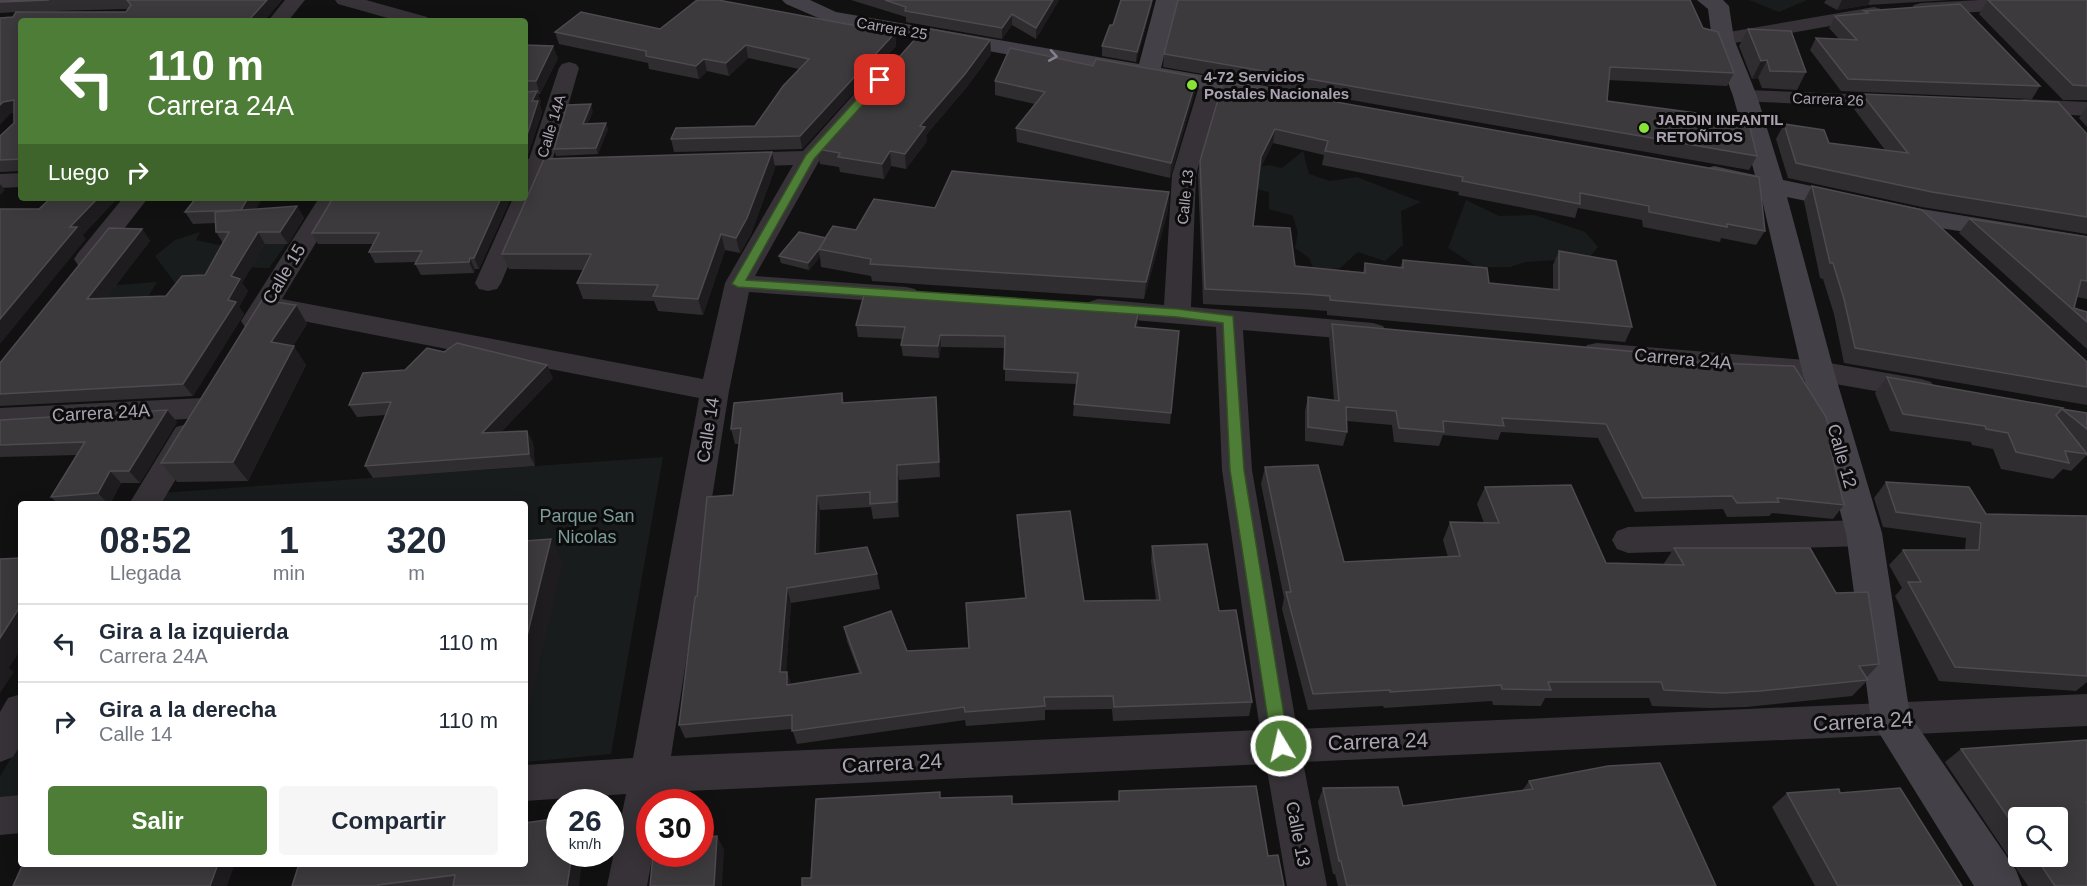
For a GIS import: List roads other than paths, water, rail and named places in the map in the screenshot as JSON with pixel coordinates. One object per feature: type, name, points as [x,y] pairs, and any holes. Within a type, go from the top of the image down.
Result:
[{"type":"street","points":[[280,18],[295,0]]},
{"type":"street","name":"Carrera 25","points":[[793,0],[830,17],[1292,98]]},
{"type":"street","points":[[1148,72],[1167,0]]},
{"type":"street","points":[[1723,39],[1896,11],[2087,0]]},
{"type":"street","points":[[357,1],[411,18]]},
{"type":"street","name":"Calle 12","points":[[1713,3],[1723,39],[1745,96],[1771,184],[1818,371],[1864,533],[1891,720],[2000,886]]},
{"type":"street","points":[[1958,7],[1974,23]]},
{"type":"street","name":"Calle 14","points":[[627,886],[649,775],[715,391],[738,284],[809,158],[922,33]]},
{"type":"street","name":"Calle 14A","points":[[532,165],[569,68]]},
{"type":"street","name":"Calle 13","points":[[1177,313],[1184,175],[1211,83]]},
{"type":"street","points":[[2038,90],[2074,129]]},
{"type":"street","name":"Carrera 26","points":[[1745,96],[1923,102]]},
{"type":"street","points":[[2007,105],[2087,109]]},
{"type":"street","points":[[714,160],[809,158]]},
{"type":"street","points":[[532,165],[597,164]]},
{"type":"street","points":[[1689,170],[1771,184],[1922,217],[2087,244]]},
{"type":"street","points":[[0,181],[18,180]]},
{"type":"street","points":[[72,278],[134,201]]},
{"type":"street","name":"Calle 15","points":[[243,342],[329,201]]},
{"type":"street","name":"Calle 14A","points":[[488,283],[519,201]]},
{"type":"street","points":[[1922,217],[1957,249]]},
{"type":"street","points":[[738,284],[928,296]]},
{"type":"street","points":[[265,305],[715,391]]},
{"type":"street","points":[[1070,306],[1177,313],[1394,334]]},
{"type":"street","name":"Calle 13","points":[[1229,319],[1237,470],[1281,746],[1307,886]]},
{"type":"street","name":"Carrera 24A","points":[[1571,349],[1818,371],[1947,393]]},
{"type":"street","name":"Carrera 24A","points":[[0,419],[208,399],[147,501]]},
{"type":"street","points":[[1628,540],[1864,533]]},
{"type":"street","name":"Carrera 24","points":[[528,783],[649,775],[2087,710]]},
{"type":"street","points":[[0,745],[18,716]]},
{"type":"street","points":[[0,816],[18,814]]},
{"type":"place","name":"4-72 Servicios Postales Nacionales","points":[[1192,85]]},
{"type":"place","name":"JARDIN INFANTIL RETOÑITOS","points":[[1644,128]]},
{"type":"park label","name":"Parque San Nicolas","points":[[587,526]]}]
